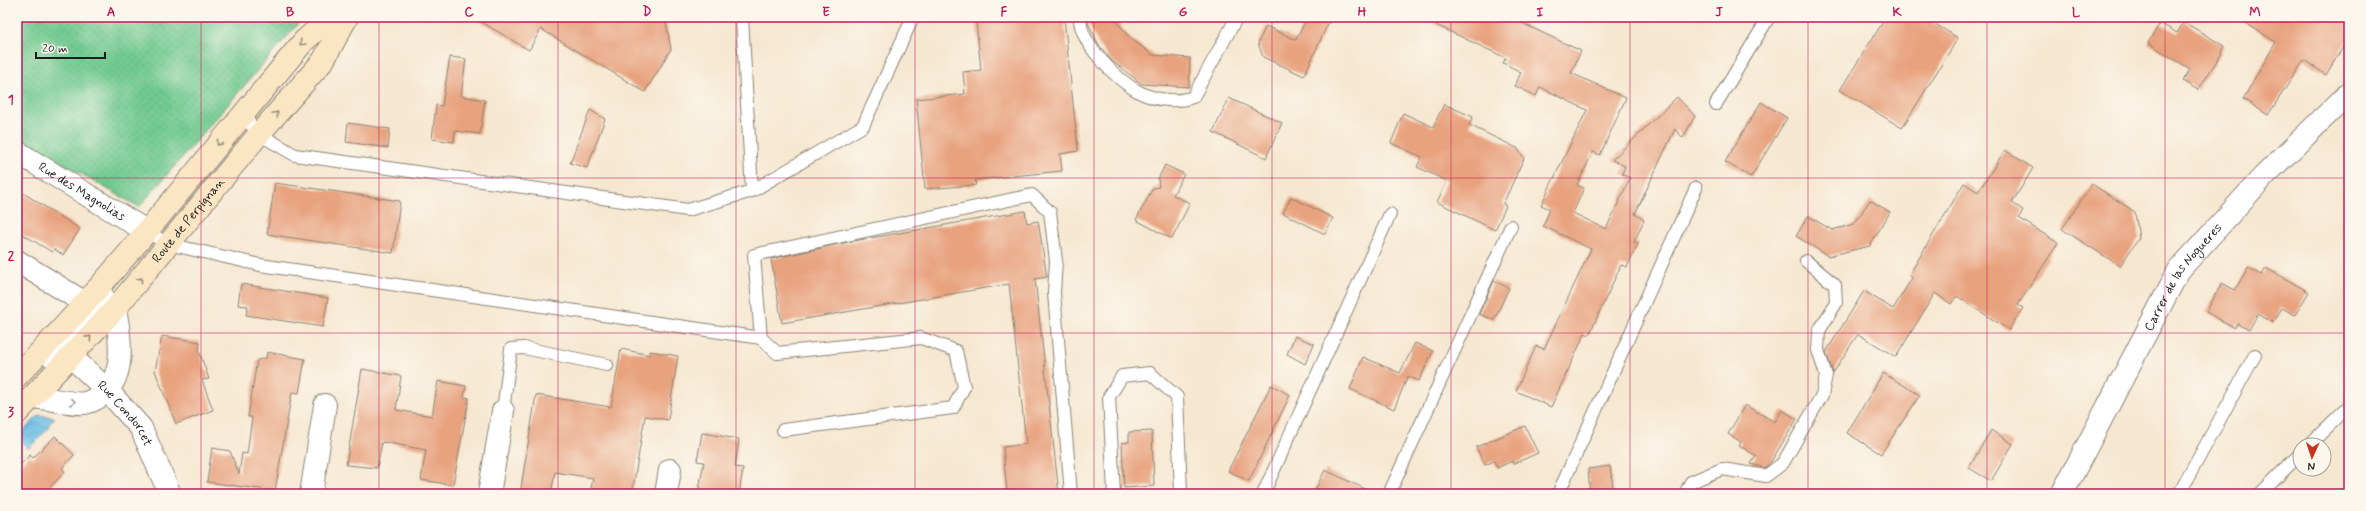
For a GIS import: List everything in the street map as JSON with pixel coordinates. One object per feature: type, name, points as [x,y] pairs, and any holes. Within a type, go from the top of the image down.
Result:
[{"type":"main road","name":"Route de Perpignan","points":[[19,374],[121,264],[146,231],[304,41],[331,17]]},
{"type":"main road","name":"Route de Perpignan","points":[[17,412],[34,397],[67,352],[115,310],[259,134],[323,61],[347,17]]},
{"type":"street","name":"Carrer de las Nogueres","points":[[2062,494],[2179,270],[2264,176],[2349,93]]},
{"type":"street","name":"Rue des Magnolias","points":[[17,152],[146,231]]},
{"type":"street","points":[[17,261],[85,303]]},
{"type":"street","points":[[19,374],[67,352],[101,300],[121,264]]},
{"type":"street","points":[[34,397],[84,404],[108,391],[120,367],[118,327],[115,310]]},
{"type":"street","name":"Rue Condorcet","points":[[67,352],[108,391],[141,428],[170,494]]},
{"type":"street","points":[[311,494],[325,405]]},
{"type":"street","points":[[489,494],[503,411]]},
{"type":"street","points":[[666,494],[670,470]]},
{"type":"lane","points":[[742,17],[752,191]]},
{"type":"lane","points":[[242,115],[259,134],[295,156],[688,210],[752,191],[863,126],[913,17]]},
{"type":"lane","points":[[1080,17],[1080,27],[1086,40],[1104,64],[1138,92],[1160,99],[1178,100],[1193,97],[1237,17]]},
{"type":"lane","points":[[1716,104],[1769,17]]},
{"type":"lane","points":[[1558,494],[1696,188]]},
{"type":"lane","points":[[761,338],[754,255],[1032,195],[1050,212],[1056,261],[1054,293],[1071,494]]},
{"type":"lane","points":[[1263,494],[1390,214]]},
{"type":"lane","points":[[1389,494],[1511,226]]},
{"type":"lane","points":[[146,231],[168,244],[260,265],[761,338],[777,353],[921,338],[956,351],[964,387],[953,408],[783,430]]},
{"type":"lane","points":[[1685,494],[1691,482],[1722,469],[1766,476],[1783,463],[1822,395],[1826,375],[1818,350],[1819,331],[1836,303],[1834,285],[1806,261]]},
{"type":"lane","points":[[503,411],[511,349],[524,348],[607,365]]},
{"type":"lane","points":[[2176,494],[2180,492],[2255,355]]},
{"type":"lane","points":[[1114,494],[1110,397],[1122,376],[1150,373],[1177,397],[1182,492],[1180,494]]},
{"type":"lane","points":[[2317,437],[2349,406]]},
{"type":"lane","points":[[2260,494],[2292,462]]},
{"type":"green space","points":[[17,17],[304,17],[139,207],[17,137]]},
{"type":"water","points":[[39,415],[55,418],[48,425],[50,427],[28,449],[17,437]]},
{"type":"building","points":[[473,17],[665,17],[671,49],[645,92],[541,29],[529,50]]},
{"type":"building","points":[[990,17],[1064,17],[1078,151],[1060,154],[1062,171],[975,180],[976,185],[925,189],[916,99],[965,94],[963,72],[981,70],[976,21],[990,19]]},
{"type":"building","points":[[1093,17],[1113,17],[1130,38],[1153,55],[1190,58],[1189,87],[1142,84],[1111,60],[1099,45],[1088,21]]},
{"type":"building","points":[[1307,17],[1331,17],[1304,76],[1263,57],[1258,43],[1266,26],[1296,40]]},
{"type":"building","points":[[1419,17],[1509,17],[1581,51],[1571,73],[1626,98],[1600,155],[1593,152],[1577,185],[1584,188],[1573,213],[1606,229],[1630,178],[1622,174],[1625,166],[1612,160],[1677,97],[1695,116],[1683,138],[1675,129],[1635,214],[1644,220],[1634,242],[1638,244],[1627,267],[1621,265],[1589,335],[1585,333],[1551,407],[1516,391],[1536,346],[1544,349],[1591,249],[1543,226],[1550,209],[1541,205],[1587,110],[1540,87],[1536,96],[1515,86],[1521,72],[1503,63],[1506,58]]},
{"type":"building","points":[[1886,17],[1924,17],[1958,38],[1902,128],[1840,90]]},
{"type":"building","points":[[2236,17],[2349,17],[2349,37],[2326,75],[2304,60],[2268,115],[2243,99],[2276,42]]},
{"type":"building","points":[[2184,22],[2224,46],[2221,52],[2222,53],[2198,90],[2183,81],[2190,69],[2148,43],[2160,23],[2177,33]]},
{"type":"building","points":[[450,57],[466,59],[461,96],[485,100],[480,134],[455,131],[454,142],[432,139],[436,105],[442,106]]},
{"type":"building","points":[[1229,98],[1282,123],[1266,158],[1213,132]]},
{"type":"building","points":[[1761,102],[1787,118],[1751,177],[1725,162]]},
{"type":"building","points":[[1444,104],[1473,117],[1469,125],[1517,148],[1524,158],[1503,204],[1506,206],[1495,230],[1437,202],[1447,181],[1417,167],[1422,157],[1391,143],[1403,113],[1433,127]]},
{"type":"building","points":[[590,110],[605,119],[587,168],[570,163]]},
{"type":"building","points":[[348,123],[390,129],[388,148],[346,142]]},
{"type":"building","points":[[2005,150],[2033,168],[2012,203],[2023,210],[2019,218],[2058,243],[2018,305],[2023,308],[2009,330],[1957,296],[1951,304],[1935,293],[1896,357],[1858,334],[1833,373],[1826,352],[1864,291],[1893,309],[1912,278],[1909,275],[1964,183],[1978,192]]},
{"type":"building","points":[[1165,165],[1184,174],[1173,195],[1190,203],[1172,239],[1136,220],[1153,188],[1159,187],[1158,179]]},
{"type":"building","points":[[275,183],[400,201],[393,253],[267,234]]},
{"type":"building","points":[[2092,184],[2135,212],[2139,238],[2120,266],[2062,229]]},
{"type":"building","points":[[17,189],[80,229],[63,255],[54,249],[52,252],[17,231]]},
{"type":"building","points":[[1291,197],[1333,218],[1325,234],[1283,213]]},
{"type":"building","points":[[1870,200],[1890,212],[1870,246],[1828,256],[1796,236],[1808,216],[1832,230],[1854,224]]},
{"type":"building","points":[[1025,211],[1027,223],[1038,221],[1047,277],[1035,279],[1059,494],[1007,494],[1003,447],[1026,444],[1009,284],[782,323],[771,259],[848,242]]},
{"type":"building","points":[[2248,267],[2262,275],[2266,268],[2309,292],[2295,315],[2282,308],[2273,323],[2258,314],[2249,330],[2237,324],[2235,328],[2206,312],[2222,283],[2235,290]]},
{"type":"building","points":[[1494,281],[1509,288],[1494,320],[1479,314]]},
{"type":"building","points":[[241,284],[328,298],[323,327],[246,315],[248,306],[238,305]]},
{"type":"building","points":[[162,336],[200,342],[199,351],[209,379],[202,380],[213,410],[176,424],[155,371]]},
{"type":"building","points":[[1295,336],[1314,344],[1305,364],[1287,354]]},
{"type":"building","points":[[1415,343],[1433,351],[1419,381],[1408,376],[1394,409],[1350,389],[1363,357],[1400,373]]},
{"type":"building","points":[[621,349],[650,355],[650,351],[678,356],[668,420],[645,416],[632,494],[590,494],[593,478],[555,472],[551,494],[520,494],[536,395],[611,407]]},
{"type":"building","points":[[267,352],[305,359],[299,393],[292,392],[275,491],[207,482],[212,448],[230,451],[239,474],[242,453],[247,454],[252,417],[248,417],[257,360],[266,358]]},
{"type":"building","points":[[362,369],[401,376],[396,410],[432,416],[438,381],[466,386],[464,397],[469,398],[453,485],[421,480],[426,450],[389,443],[382,442],[377,468],[346,465]]},
{"type":"building","points":[[1883,373],[1920,395],[1881,454],[1847,433]]},
{"type":"building","points":[[1271,385],[1290,395],[1249,481],[1228,471]]},
{"type":"building","points":[[1745,405],[1775,422],[1782,410],[1797,419],[1770,463],[1764,468],[1751,464],[1756,456],[1739,445],[1741,442],[1728,434]]},
{"type":"building","points":[[1525,426],[1538,453],[1513,464],[1512,461],[1497,468],[1494,461],[1485,465],[1476,447]]},
{"type":"building","points":[[1991,430],[2013,444],[1991,481],[1969,468]]},
{"type":"building","points":[[1152,431],[1154,486],[1124,488],[1122,443],[1129,442],[1129,432]]},
{"type":"building","points":[[702,433],[739,439],[735,467],[743,468],[739,494],[698,494],[704,462],[697,461]]},
{"type":"building","points":[[55,436],[74,455],[62,468],[65,472],[43,494],[17,494],[17,468],[30,455],[33,458]]},
{"type":"building","points":[[1610,466],[1614,494],[1590,494],[1588,469]]},
{"type":"building","points":[[1325,470],[1376,494],[1313,494]]}]
